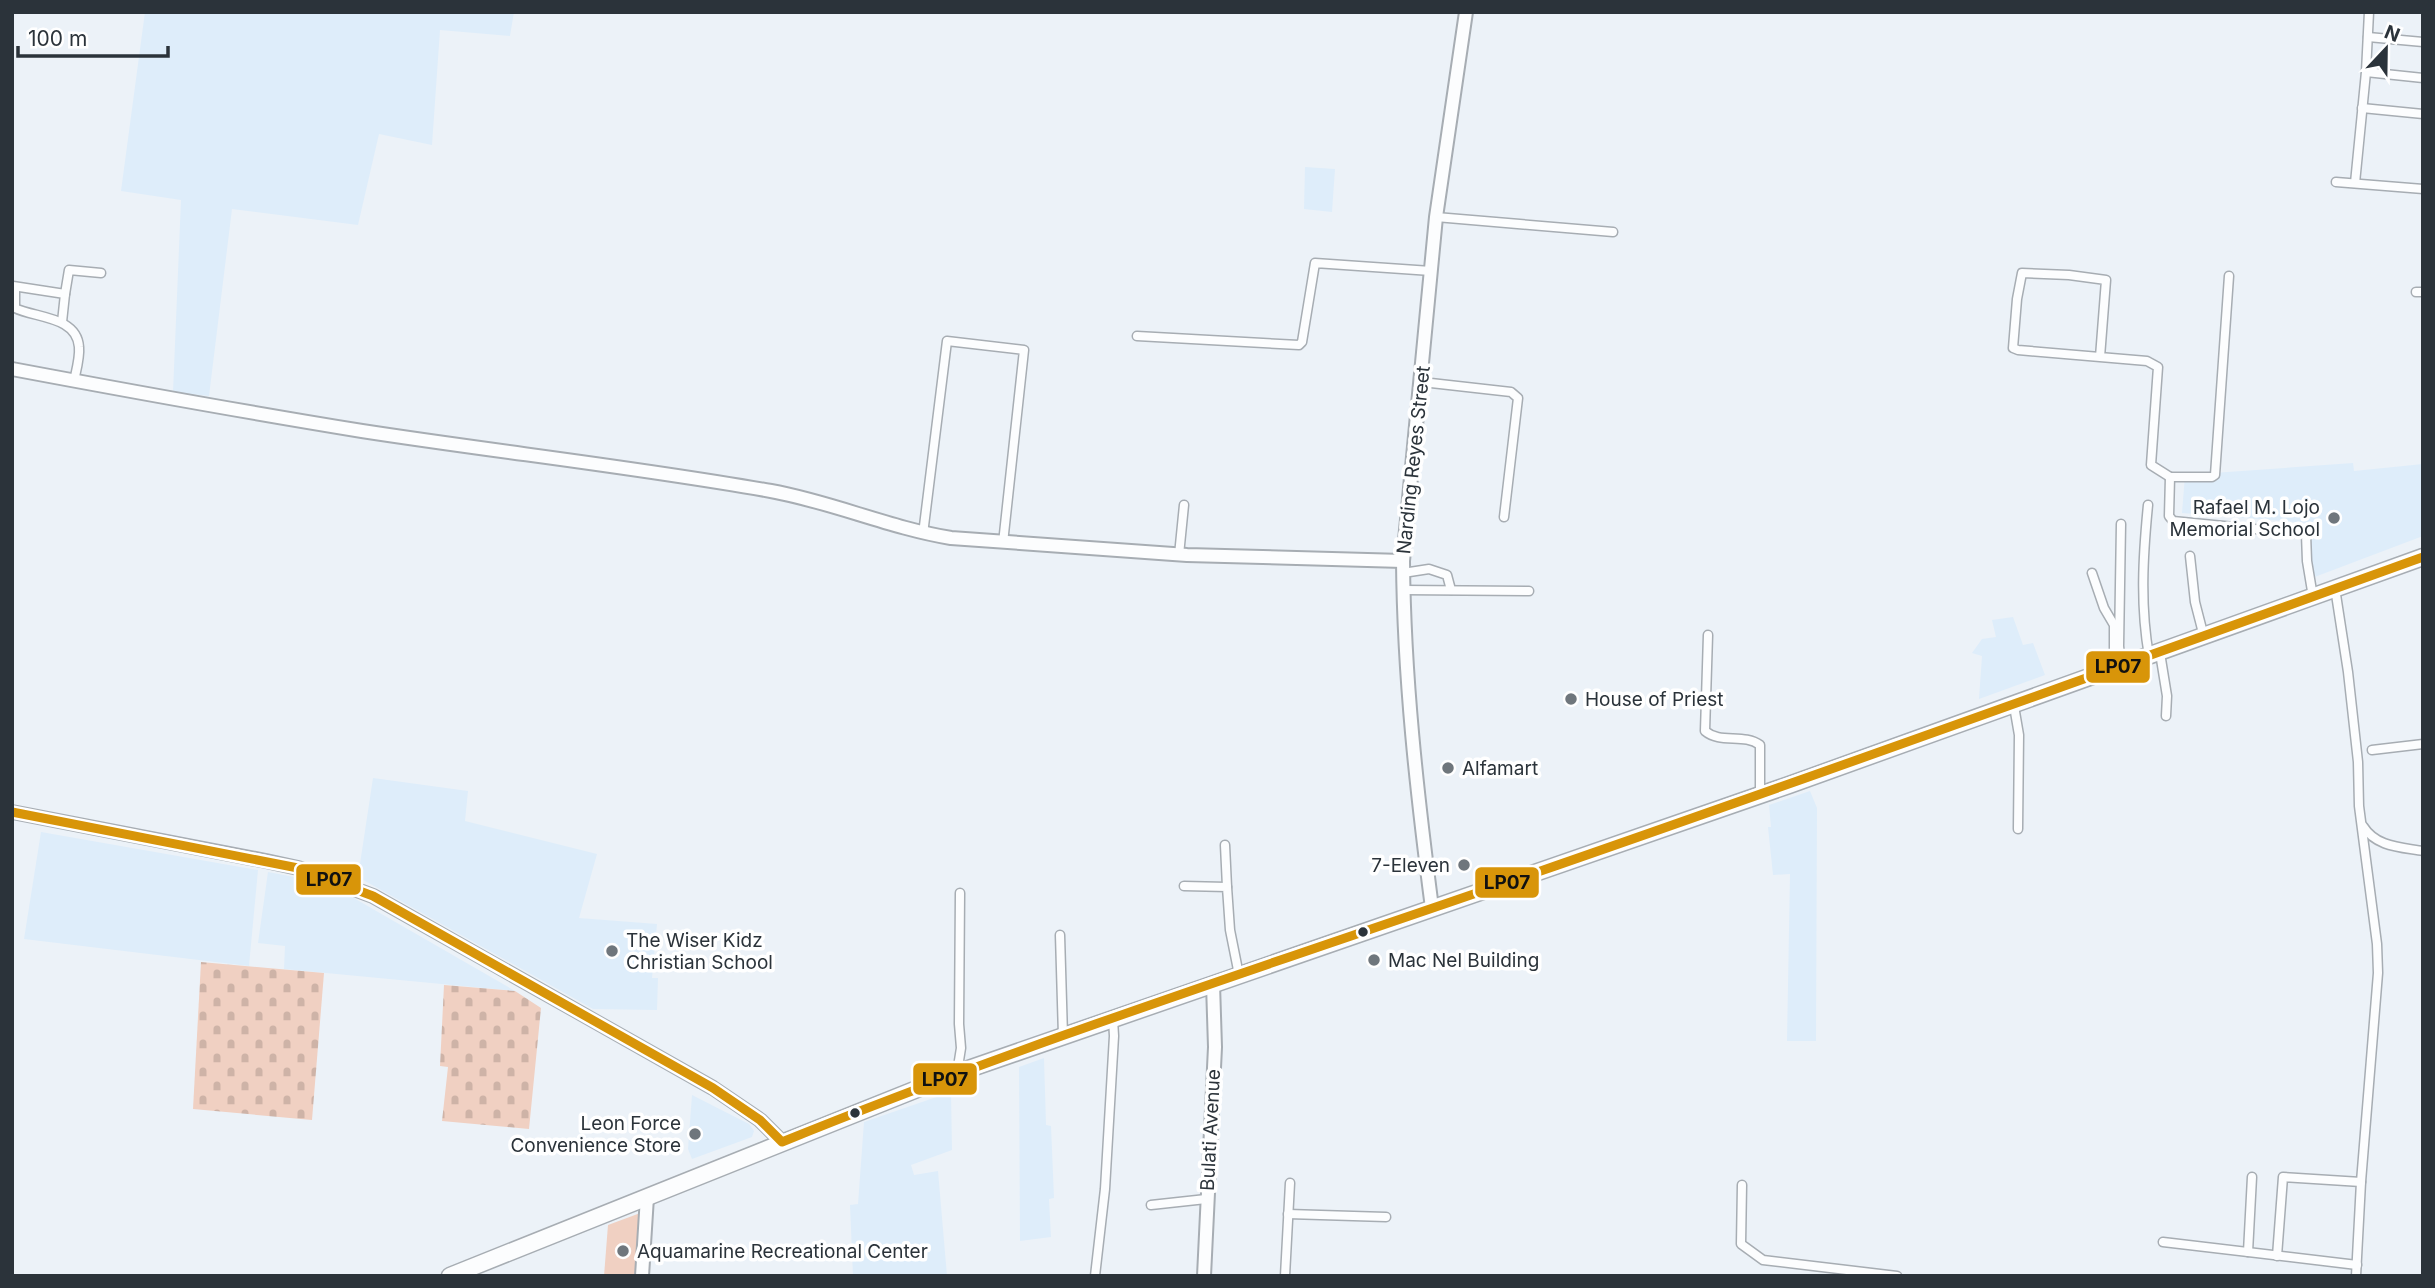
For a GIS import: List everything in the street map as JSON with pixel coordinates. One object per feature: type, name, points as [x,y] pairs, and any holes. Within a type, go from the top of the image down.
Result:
[{"type":"highway","points":[[450,1276],[957,1073],[2014,706],[2423,557]]},
{"type":"street","name":"Narding Reyes Street","points":[[1432,908],[1415,775],[1403,567],[1436,217],[1466,12]]},
{"type":"street","points":[[2355,183],[2369,12]]},
{"type":"street","points":[[2368,37],[2423,42]]},
{"type":"street","points":[[2366,72],[2423,78]]},
{"type":"street","points":[[2362,108],[2423,114]]},
{"type":"street","points":[[2336,182],[2423,189]]},
{"type":"street","points":[[1436,217],[1613,232]]},
{"type":"street","points":[[1137,337],[1299,345],[1303,342],[1315,263],[1431,271]]},
{"type":"street","points":[[62,322],[69,270],[101,273]]},
{"type":"street","points":[[2100,357],[2106,280],[2022,273],[2015,310],[2013,348],[2026,351],[2147,361],[2158,367],[2151,465],[2170,477],[2212,477],[2215,475],[2229,276]]},
{"type":"street","points":[[65,294],[14,286],[15,308],[62,322],[75,334],[79,346],[74,381]]},
{"type":"street","points":[[923,534],[947,341],[1024,350],[1003,543]]},
{"type":"street","points":[[12,369],[364,431],[642,470],[775,492],[858,513],[923,534],[1003,543],[1438,570],[1447,575],[1451,590]]},
{"type":"street","points":[[1422,382],[1511,392],[1518,398],[1504,517]]},
{"type":"street","points":[[2170,477],[2169,516],[2173,522],[2306,534],[2306,561],[2312,597]]},
{"type":"street","points":[[1179,555],[1184,505]]},
{"type":"street","points":[[2148,505],[2143,556],[2143,617],[2167,696],[2166,716]]},
{"type":"street","points":[[2118,668],[2122,524]]},
{"type":"street","points":[[2190,556],[2195,602],[2204,637]]},
{"type":"street","points":[[2092,573],[2097,593],[2114,625],[2118,668]]},
{"type":"street","points":[[2335,588],[2348,672],[2378,973],[2356,1276]]},
{"type":"street","points":[[1403,590],[1530,591]]},
{"type":"street","points":[[1708,635],[1705,731],[1712,736],[1751,740],[1760,745],[1760,794]]},
{"type":"street","points":[[2014,706],[2019,735],[2018,829]]},
{"type":"street","points":[[2372,750],[2423,744]]},
{"type":"street","points":[[12,813],[266,861],[354,888],[407,914],[713,1088],[760,1120],[782,1142]]},
{"type":"street","points":[[2362,823],[2373,839],[2384,844],[2423,851]]},
{"type":"street","points":[[1225,845],[1230,930],[1239,975]]},
{"type":"street","points":[[1184,886],[1227,887]]},
{"type":"street","points":[[957,1073],[961,1048],[960,892]]},
{"type":"street","points":[[1060,935],[1063,1036]]},
{"type":"street","name":"Bulati Avenue","points":[[1204,1276],[1215,1047],[1213,985]]},
{"type":"street","points":[[1095,1276],[1105,1189],[1113,1019]]},
{"type":"street","points":[[2248,1252],[2252,1177]]},
{"type":"street","points":[[2277,1256],[2283,1177],[2361,1182]]},
{"type":"street","points":[[1285,1276],[1290,1183]]},
{"type":"street","points":[[1742,1185],[1741,1244],[1763,1260],[1898,1276]]},
{"type":"street","points":[[642,1276],[647,1197]]},
{"type":"street","points":[[1151,1205],[1206,1199]]},
{"type":"street","points":[[1288,1214],[1387,1217]]},
{"type":"street","points":[[2163,1242],[2357,1265]]},
{"type":"shaded area","points":[[145,12],[514,12],[510,36],[440,30],[432,145],[379,134],[358,225],[232,209],[209,396],[173,392],[181,200],[121,191]]},
{"type":"shaded area","points":[[1305,167],[1335,169],[1332,212],[1304,209]]},
{"type":"shaded area","name":"Rafael M. Lojo Memorial School","points":[[2353,463],[2354,471],[2423,464],[2423,536],[2312,578],[2307,549],[2309,523],[2182,513],[2185,475]]},
{"type":"shaded area","points":[[2013,617],[2023,645],[2033,643],[2045,675],[1979,699],[1982,656],[1972,653],[1982,639],[1996,637],[1992,620]]},
{"type":"shaded area","points":[[373,778],[468,791],[465,821],[597,854],[579,918],[657,924],[652,978],[658,978],[657,1010],[593,1009],[358,877]]},
{"type":"shaded area","points":[[1810,791],[1817,808],[1816,1041],[1787,1041],[1790,874],[1773,875],[1768,827],[1771,827],[1769,805]]},
{"type":"shaded area","points":[[41,832],[258,870],[249,966],[24,939]]},
{"type":"shaded area","points":[[268,872],[305,879],[352,897],[515,991],[284,969],[285,946],[258,943]]},
{"type":"shaded area","points":[[1044,1058],[1046,1125],[1051,1126],[1054,1198],[1049,1199],[1051,1237],[1020,1241],[1019,1067]]},
{"type":"shaded area","points":[[951,1092],[952,1150],[911,1165],[914,1175],[938,1171],[947,1276],[853,1276],[850,1205],[858,1204],[864,1122]]},
{"type":"shaded area","points":[[692,1095],[749,1124],[754,1131],[752,1137],[692,1159],[688,1149]]},
{"type":"green space","points":[[201,962],[324,973],[312,1120],[193,1109]]},
{"type":"green space","points":[[444,985],[515,991],[541,1008],[529,1129],[442,1121],[448,1067],[440,1066]]},
{"type":"green space","name":"Aquamarine Recreational Center","points":[[643,1212],[639,1276],[604,1276],[608,1225]]},
{"type":"transit line","name":"LP07","points":[[12,812],[298,868],[373,896],[713,1088],[760,1120],[782,1142],[1061,1036],[1755,796],[2423,557]]},
{"type":"place","name":"Rafael M. Lojo Memorial School","points":[[2334,518]]},
{"type":"place","name":"House of Priest","points":[[1571,699]]},
{"type":"place","name":"Alfamart","points":[[1448,768]]},
{"type":"place","name":"7-Eleven","points":[[1464,865]]},
{"type":"place","name":"The Wiser Kidz Christian School","points":[[612,951]]},
{"type":"place","name":"Mac Nel Building","points":[[1374,960]]},
{"type":"place","name":"Leon Force Convenience Store","points":[[695,1134]]},
{"type":"place","name":"Aquamarine Recreational Center","points":[[623,1251]]}]
